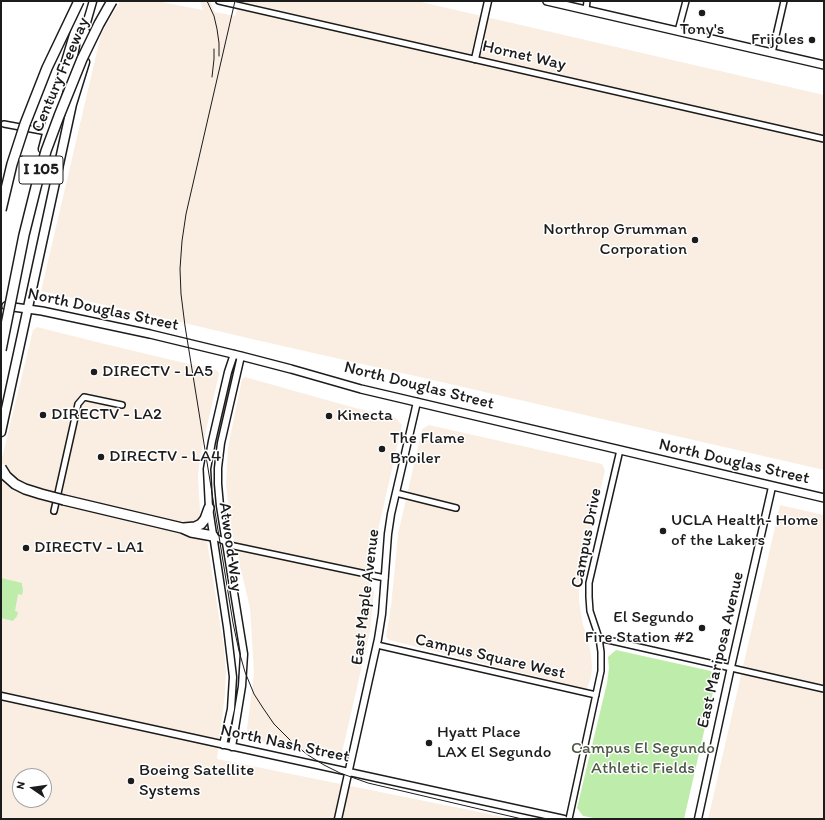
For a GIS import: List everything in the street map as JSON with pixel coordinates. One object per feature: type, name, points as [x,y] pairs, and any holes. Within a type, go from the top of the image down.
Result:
[{"type":"highway","name":"Century Freeway","points":[[1,210],[12,164],[25,124],[47,68],[79,1]]},
{"type":"highway","name":"Century Freeway","points":[[1,350],[24,235],[46,151],[82,59],[112,1]]},
{"type":"highway","points":[[1,468],[6,476],[15,484],[25,489],[182,528],[191,532],[213,536]]},
{"type":"highway","points":[[182,528],[196,527],[201,524],[205,519],[209,508]]},
{"type":"main road","points":[[1,327],[3,306],[35,179],[65,65],[84,1]]},
{"type":"main road","points":[[1,432],[72,104],[102,1]]},
{"type":"main road","points":[[547,1],[824,64]]},
{"type":"main road","points":[[65,140],[59,127],[74,53],[76,40],[75,30]]},
{"type":"main road","name":"North Douglas Street","points":[[3,306],[28,308],[150,334],[237,355],[361,389],[772,487],[824,498]]},
{"type":"street","name":"Hornet Way","points":[[219,1],[824,139]]},
{"type":"street","points":[[475,59],[488,1]]},
{"type":"street","points":[[586,10],[588,1]]},
{"type":"street","points":[[678,31],[686,1]]},
{"type":"street","points":[[772,53],[784,1]]},
{"type":"street","points":[[4,124],[48,132]]},
{"type":"street","name":"Atwood Way","points":[[223,745],[231,709],[233,677],[209,508],[207,469],[228,372],[237,355]]},
{"type":"street","name":"Atwood Way","points":[[232,747],[242,686],[244,654],[220,506],[218,484],[219,456],[237,355]]},
{"type":"street","points":[[54,512],[78,404],[84,397],[122,405]]},
{"type":"street","name":"East Maple Avenue","points":[[338,819],[377,645],[382,614],[388,534],[417,402]]},
{"type":"street","name":"Campus Drive","points":[[568,819],[601,671],[599,638],[590,611],[589,583],[620,450]]},
{"type":"street","name":"East Mariposa Avenue","points":[[698,819],[772,487]]},
{"type":"street","points":[[396,493],[456,508]]},
{"type":"street","points":[[213,536],[234,546],[385,578]]},
{"type":"street","points":[[599,638],[824,689]]},
{"type":"street","name":"Campus Square West","points":[[377,645],[596,695]]},
{"type":"street","name":"North Nash Street","points":[[1,696],[564,819]]},
{"type":"shaded area","points":[[120,1],[157,1],[203,10],[200,1],[210,1],[215,12],[235,16],[240,1],[417,1],[824,95],[824,470],[41,291],[101,34]]},
{"type":"shaded area","points":[[37,327],[218,371],[219,374],[200,457],[198,476],[200,512],[207,541],[224,648],[226,671],[225,694],[217,759],[514,819],[1,819],[1,462],[33,330]]},
{"type":"shaded area","points":[[245,377],[396,418],[402,425],[379,526],[374,563],[371,566],[371,587],[374,592],[370,631],[341,757],[339,758],[248,739],[247,729],[254,673],[250,608],[230,524],[226,484],[228,447],[242,379]]},
{"type":"shaded area","points":[[429,425],[602,464],[605,470],[579,585],[579,601],[583,625],[588,638],[592,667],[591,677],[587,689],[389,640],[386,637],[391,606],[398,534],[422,429]]},
{"type":"shaded area","points":[[780,505],[824,515],[824,819],[708,819]]},
{"type":"green space","points":[[1,578],[22,583],[22,595],[18,594],[15,611],[18,612],[13,621],[1,618]]},
{"type":"green space","name":"Campus El Segundo Athletic Fields","points":[[616,650],[711,671],[716,679],[684,819],[599,819],[583,816],[577,808],[607,683],[609,668],[608,657]]},
{"type":"tram line","points":[[207,1],[214,16],[217,29],[219,56]]},
{"type":"tram line","points":[[235,1],[186,214],[180,269],[185,326],[233,623],[245,672],[254,694],[274,724],[294,744],[324,765],[340,773],[368,783],[522,819]]},
{"type":"tram line","points":[[212,77],[214,49]]},
{"type":"place","name":"Tony's","points":[[702,13]]},
{"type":"place","name":"Frijoles","points":[[812,40]]},
{"type":"place","name":"Northrop Grumman Corporation","points":[[695,240]]},
{"type":"place","name":"DIRECTV - LA5","points":[[94,372]]},
{"type":"place","name":"DIRECTV - LA2","points":[[43,415]]},
{"type":"place","name":"Kinecta","points":[[329,416]]},
{"type":"place","name":"The Flame Broiler","points":[[382,449]]},
{"type":"place","name":"DIRECTV - LA4","points":[[101,457]]},
{"type":"place","name":"UCLA Health- Home of the Lakers","points":[[663,531]]},
{"type":"place","name":"DIRECTV - LA1","points":[[26,548]]},
{"type":"place","name":"El Segundo Fire Station #2","points":[[702,628]]},
{"type":"place","name":"Hyatt Place LAX El Segundo","points":[[429,743]]},
{"type":"place","name":"Boeing Satellite Systems","points":[[131,781]]}]
